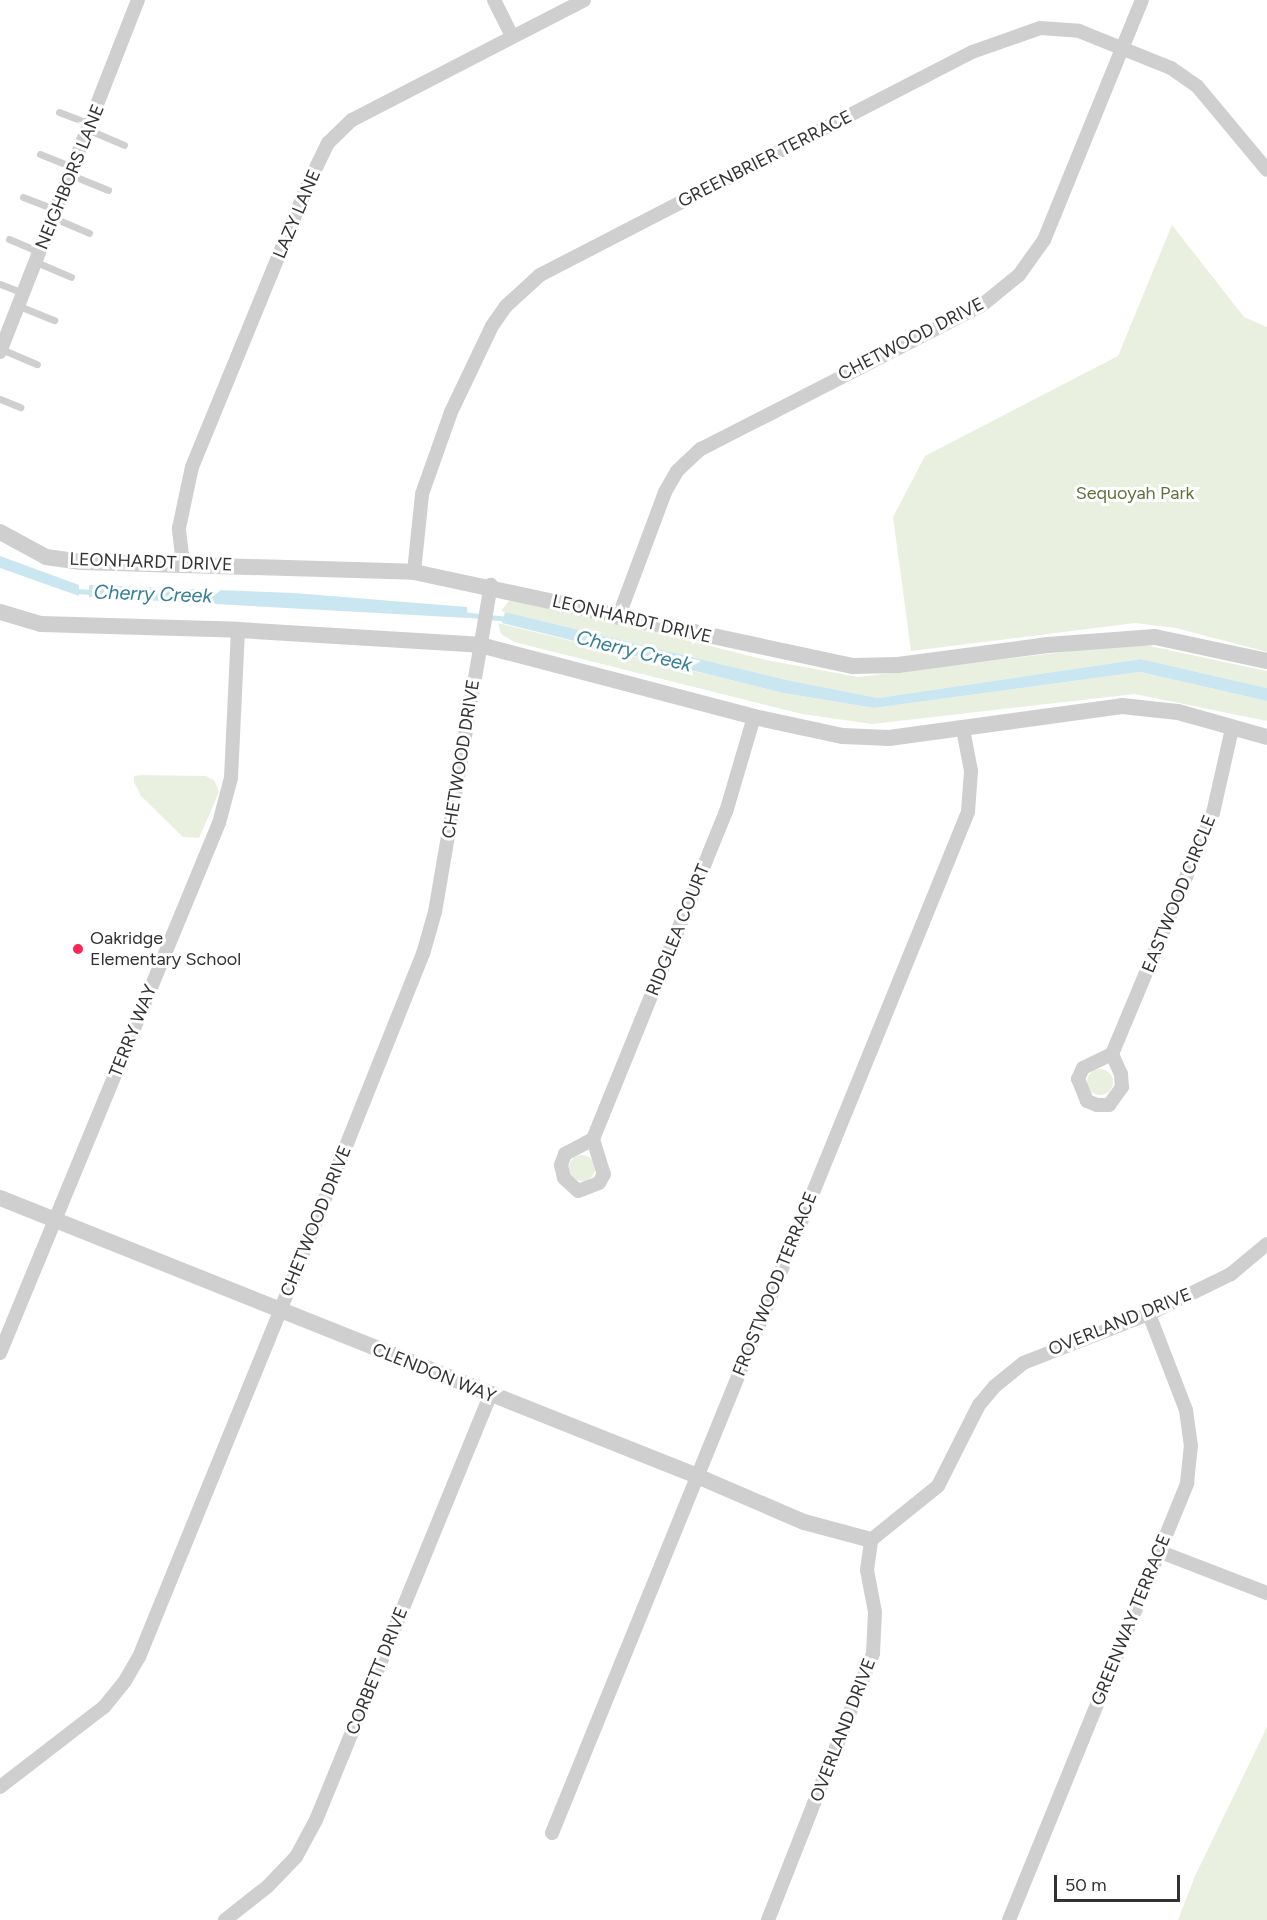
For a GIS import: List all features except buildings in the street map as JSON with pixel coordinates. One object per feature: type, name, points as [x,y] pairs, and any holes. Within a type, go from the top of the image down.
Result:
[{"type":"street","name":"NEIGHBORS LANE","points":[[1,351],[3,334],[21,300],[138,0]]},
{"type":"street","points":[[494,0],[512,36]]},
{"type":"street","name":"LAZY LANE","points":[[183,563],[179,528],[192,467],[308,184],[328,143],[352,120],[585,0]]},
{"type":"street","name":"CHETWOOD DRIVE","points":[[618,618],[664,492],[677,471],[701,449],[982,304],[1019,275],[1044,240],[1142,0]]},
{"type":"street","name":"GREENBRIER TERRACE","points":[[414,572],[422,494],[451,412],[492,326],[506,306],[540,275],[972,52],[1040,28],[1079,31],[1122,51],[1171,68],[1197,86],[1267,170]]},
{"type":"street","name":"LEONHARDT DRIVE","points":[[0,531],[46,557],[82,562],[183,563],[414,572],[491,585],[618,618],[853,666],[898,665],[1048,645],[1155,637],[1267,661]]},
{"type":"street","name":"CHETWOOD DRIVE","points":[[0,1787],[104,1707],[125,1681],[139,1657],[423,954],[435,912],[491,585]]},
{"type":"street","points":[[0,612],[41,624],[238,630],[480,645],[754,717],[843,736],[889,738],[1122,706],[1178,712],[1232,729],[1267,736]]},
{"type":"street","name":"TERRY WAY","points":[[0,1353],[219,823],[231,778],[238,630]]},
{"type":"street","name":"RIDGLEA COURT","points":[[593,1139],[726,812],[754,717]]},
{"type":"street","name":"FROSTWOOD TERRACE","points":[[552,1833],[968,812],[971,771],[963,729]]},
{"type":"street","name":"EASTWOOD CIRCLE","points":[[1112,1054],[1213,813],[1232,729]]},
{"type":"street","name":"CLENDON WAY","points":[[0,1197],[490,1396],[697,1476],[804,1522],[871,1540]]},
{"type":"street","name":"OVERLAND DRIVE","points":[[768,1920],[873,1653],[875,1612],[867,1570],[871,1540],[938,1486],[979,1405],[1009,1375],[1046,1353],[1149,1314],[1231,1274],[1267,1244]]},
{"type":"street","name":"GREENWAY TERRACE","points":[[1010,1920],[1187,1483],[1191,1446],[1186,1410],[1149,1314]]},
{"type":"street","name":"CORBETT DRIVE","points":[[225,1920],[268,1886],[296,1857],[316,1820],[490,1396]]},
{"type":"street","points":[[1158,1551],[1267,1593]]},
{"type":"lane","points":[[59,112],[124,145]]},
{"type":"lane","points":[[40,154],[108,190]]},
{"type":"lane","points":[[23,197],[89,233]]},
{"type":"lane","points":[[9,239],[71,276]]},
{"type":"lane","points":[[0,284],[54,320]]},
{"type":"lane","points":[[1,351],[37,363]]},
{"type":"lane","points":[[0,399],[20,407]]},
{"type":"green space","name":"Sequoyah Park","points":[[1172,225],[1244,317],[1267,327],[1267,652],[1176,628],[1135,623],[911,651],[893,517],[925,456],[1118,356]]},
{"type":"green space","points":[[524,599],[766,660],[858,677],[1113,646],[1145,645],[1267,671],[1267,688],[1141,659],[878,698],[787,680],[501,611],[509,601]]},
{"type":"green space","points":[[498,623],[783,693],[874,708],[1140,672],[1267,701],[1267,721],[1135,694],[872,724],[802,714],[514,642],[501,634]]},
{"type":"green space","points":[[134,776],[206,776],[214,780],[219,792],[199,838],[183,837],[141,796],[134,782]]},
{"type":"green space","points":[[1100,1069],[1109,1073],[1113,1082],[1109,1091],[1100,1095],[1091,1091],[1087,1082],[1091,1073]]},
{"type":"green space","points":[[582,1155],[591,1159],[595,1168],[591,1177],[582,1181],[573,1177],[569,1168],[573,1159]]},
{"type":"green space","points":[[1267,1727],[1267,1920],[1178,1920],[1195,1876]]},
{"type":"water","points":[[0,556],[79,585],[79,596],[0,568]]},
{"type":"water","points":[[89,585],[294,593],[467,607],[468,618],[89,597]]},
{"type":"water","points":[[505,612],[787,680],[878,698],[1141,659],[1267,688],[1267,701],[1140,672],[874,708],[783,693],[502,623]]},
{"type":"waterway","name":"Cherry Creek","points":[[74,591],[95,592]]},
{"type":"waterway","name":"Cherry Creek","points":[[461,614],[508,619]]},
{"type":"place","name":"Oakridge Elementary School","points":[[78,949]]}]
